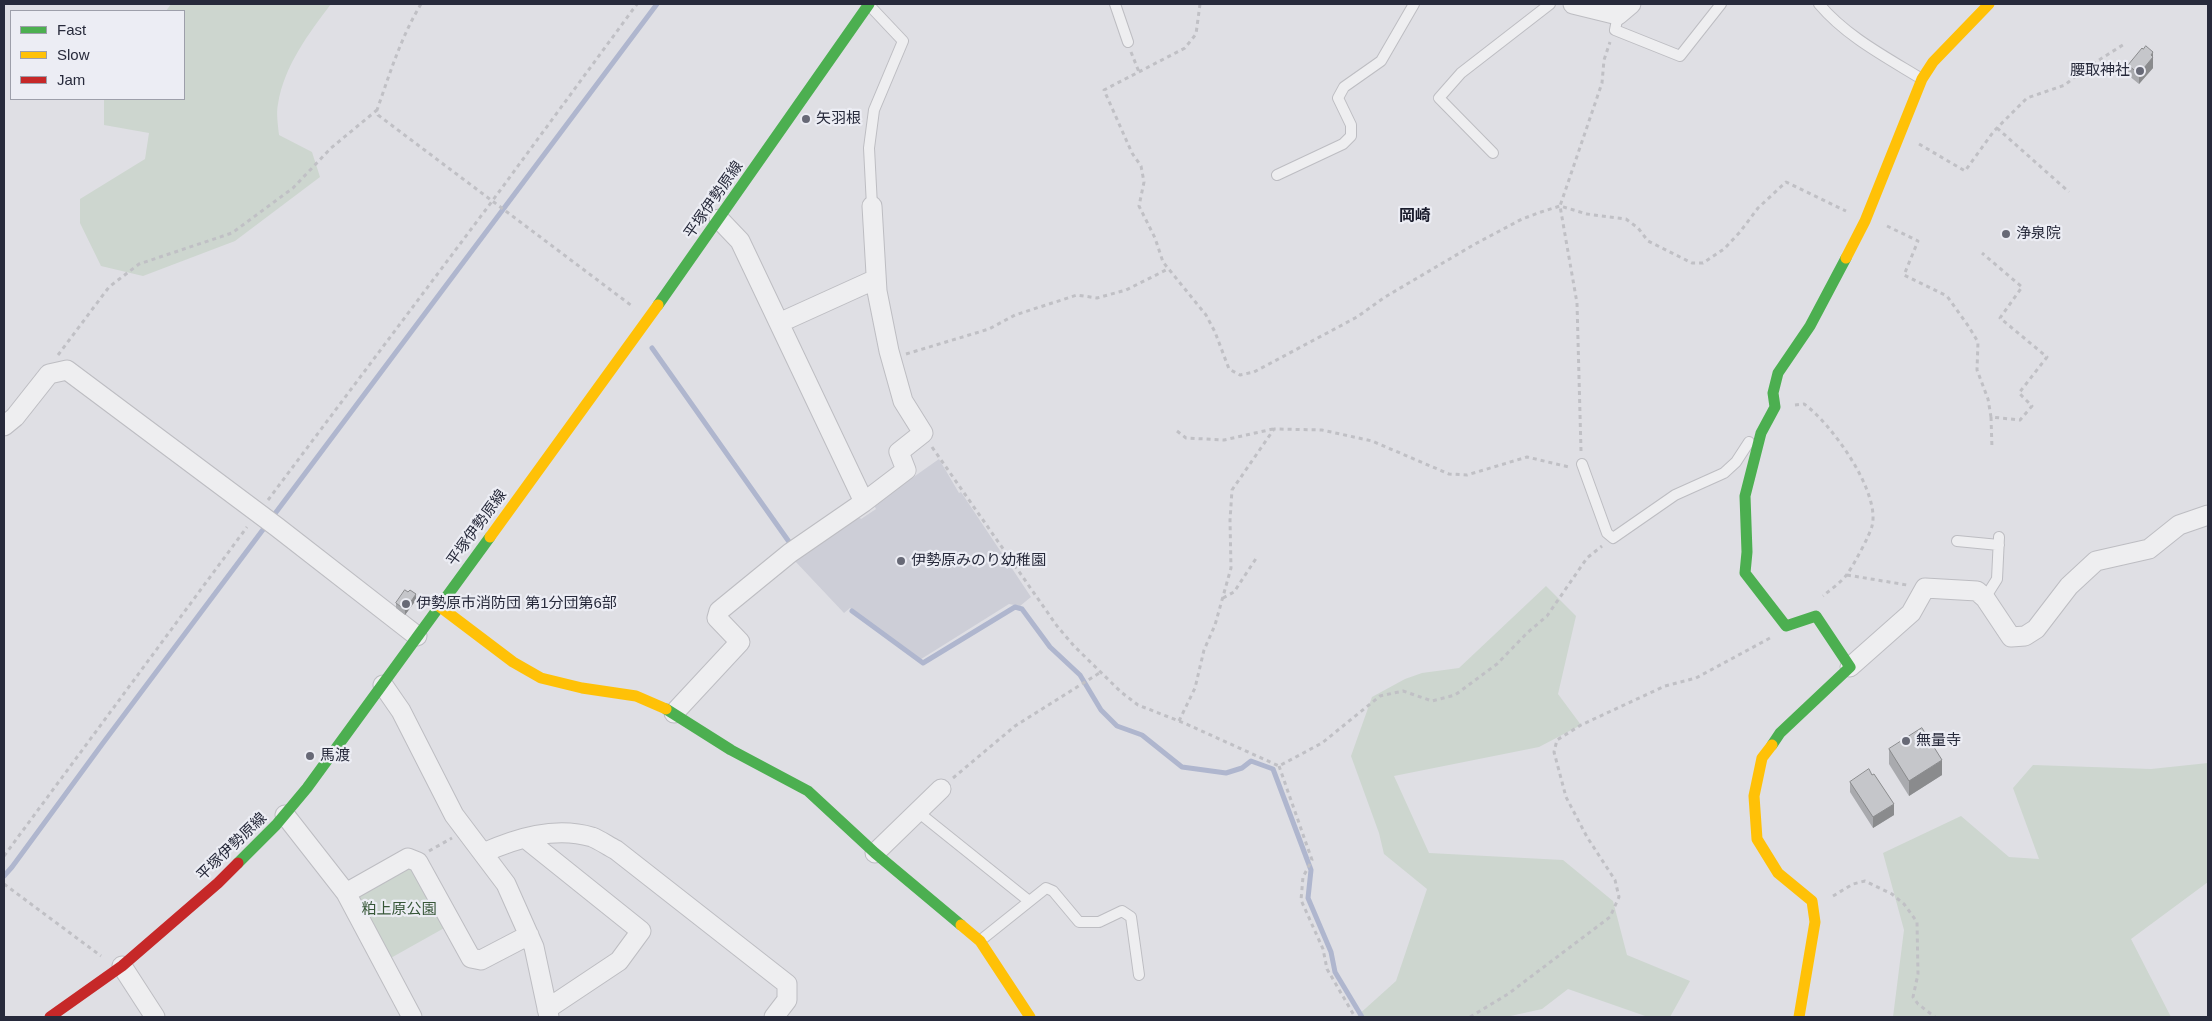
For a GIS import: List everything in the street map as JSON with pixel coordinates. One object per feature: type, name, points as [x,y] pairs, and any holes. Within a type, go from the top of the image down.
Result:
[{"type":"street","name":"平塚伊勢原線","points":[[50,1017],[122,966],[218,883],[285,815],[307,788],[649,318],[869,4]]},
{"type":"street","points":[[1573,4],[1621,16]]},
{"type":"street","points":[[1850,667],[1816,616],[1808,617],[1786,626],[1744,573],[1747,552],[1745,496],[1761,433],[1775,407],[1773,393],[1778,373],[1810,326],[1867,218],[1902,134],[1922,79],[1933,62],[1989,4]]},
{"type":"street","points":[[674,713],[740,642],[717,618],[719,611],[790,553],[864,502],[906,470],[899,452],[923,433],[903,401],[891,359],[876,279],[872,206]]},
{"type":"street","points":[[719,219],[740,241],[864,502]]},
{"type":"street","points":[[779,323],[876,279]]},
{"type":"street","points":[[4,426],[15,417],[50,374],[67,370],[284,533],[417,636]]},
{"type":"street","points":[[1799,1017],[1815,922],[1812,901],[1778,873],[1757,839],[1754,796],[1762,758],[1780,733],[1911,613],[1925,588],[1977,591],[1985,598],[2011,637],[2025,636],[2036,629],[2069,586],[2096,560],[2149,549],[2179,526],[2208,515]]},
{"type":"street","points":[[438,606],[513,662],[542,678],[582,688],[636,696],[674,713],[731,750],[808,791],[875,853],[980,941],[1030,1017]]},
{"type":"street","points":[[382,685],[401,711],[454,815],[506,884],[534,947],[548,1013],[619,961],[641,930],[525,838]]},
{"type":"street","points":[[875,853],[941,789]]},
{"type":"street","points":[[285,815],[346,893],[412,1017]]},
{"type":"street","points":[[483,853],[512,840],[562,831],[593,838],[616,850],[786,984],[787,1000],[774,1017]]},
{"type":"street","points":[[346,893],[408,858],[414,859],[418,862],[471,958],[481,960],[528,935]]},
{"type":"street","points":[[122,966],[155,1017]]},
{"type":"lane","points":[[869,4],[903,41],[874,110],[868,148],[872,206]]},
{"type":"lane","points":[[1115,4],[1128,42]]},
{"type":"lane","points":[[1277,175],[1343,144],[1351,136],[1351,125],[1338,98],[1344,87],[1381,62],[1414,4]]},
{"type":"lane","points":[[1493,153],[1439,98],[1461,73],[1550,4]]},
{"type":"lane","points":[[1621,16],[1680,56],[1721,4]]},
{"type":"lane","points":[[1819,4],[1830,17],[1872,49],[1922,79]]},
{"type":"lane","points":[[1582,464],[1607,534],[1612,538],[1675,495],[1724,473],[1736,462],[1750,439],[1761,433]]},
{"type":"lane","points":[[1958,541],[1999,541],[1997,579],[1985,598]]},
{"type":"lane","points":[[918,812],[1029,901]]},
{"type":"lane","points":[[980,941],[1046,888],[1054,891],[1079,922],[1099,922],[1122,911],[1131,917],[1139,975]]},
{"type":"path","points":[[57,372],[56,357],[109,287],[139,264],[232,233],[293,188],[331,148],[377,110],[395,57],[410,22],[422,4]]},
{"type":"path","points":[[493,200],[637,4]]},
{"type":"path","points":[[1200,4],[1196,34],[1185,48],[1104,90],[1132,152],[1141,166],[1144,182],[1139,206],[1155,238],[1163,262],[1206,315],[1215,332],[1229,369],[1240,375],[1254,372],[1357,317],[1385,297],[1498,231],[1522,219],[1560,206],[1587,214],[1626,219],[1638,228],[1648,241],[1692,263],[1703,263],[1724,249],[1758,208],[1786,182],[1918,242],[1904,275],[1947,296],[1978,342],[1977,370],[1988,399],[1991,417],[1992,449]]},
{"type":"path","points":[[1177,431],[1186,438],[1224,440],[1274,429],[1322,430],[1372,441],[1449,474],[1467,474],[1527,457],[1569,467],[1582,464],[1577,302],[1560,206],[1602,83],[1604,60],[1621,16]]},
{"type":"path","points":[[1128,42],[1139,72]]},
{"type":"path","points":[[1902,134],[1965,171],[1997,128],[2027,98],[2065,85],[2083,70],[2126,43]]},
{"type":"path","points":[[377,110],[378,115],[649,318]]},
{"type":"path","points":[[1997,128],[2069,192]]},
{"type":"path","points":[[1982,253],[2022,287],[2000,318],[2047,357],[2019,393],[2032,406],[2020,420],[1991,417]]},
{"type":"path","points":[[891,359],[989,329],[1015,315],[1077,295],[1097,298],[1126,290],[1168,269]]},
{"type":"path","points":[[1775,407],[1804,404],[1816,412],[1851,457],[1871,497],[1873,525],[1846,575],[1808,609],[1808,617]]},
{"type":"path","points":[[1179,721],[1195,688],[1204,650],[1215,625],[1231,568],[1230,520],[1232,490],[1274,429]]},
{"type":"path","points":[[923,433],[1057,626],[1074,646],[1101,672],[1138,705],[1179,721],[1279,766],[1312,860],[1303,877],[1301,900],[1323,949],[1327,969],[1355,1017]]},
{"type":"path","points":[[1279,766],[1322,743],[1380,696],[1403,691],[1432,702],[1455,696],[1497,664],[1527,633],[1547,616],[1587,558],[1612,538]]},
{"type":"path","points":[[1223,598],[1234,592],[1257,556]]},
{"type":"path","points":[[1846,575],[1925,588]]},
{"type":"path","points":[[1470,1017],[1508,994],[1610,917],[1619,897],[1615,880],[1587,837],[1566,797],[1554,752],[1557,740],[1581,725],[1665,686],[1696,678],[1772,637],[1786,626]]},
{"type":"path","points":[[941,789],[1015,726],[1101,672]]},
{"type":"path","points":[[414,859],[465,830]]},
{"type":"path","points":[[1813,908],[1853,884],[1865,881],[1892,894],[1904,904],[1917,922],[1918,974],[1913,998],[1935,1017]]},
{"type":"path","points":[[4,884],[102,956],[122,966]]},
{"type":"shaded area","name":"伊勢原みのり幼稚園","points":[[939,459],[959,493],[961,492],[1031,597],[1020,606],[1009,604],[918,661],[850,608],[844,613],[794,560],[858,516],[861,519],[876,509],[874,505]]},
{"type":"green space","points":[[171,4],[331,4],[298,51],[281,90],[277,111],[279,135],[312,152],[320,177],[235,241],[143,276],[101,266],[80,223],[80,199],[145,159],[149,133],[104,125],[104,100],[185,100],[185,10],[167,10]]},
{"type":"green space","points":[[1546,586],[1576,616],[1558,694],[1581,725],[1539,747],[1394,776],[1429,853],[1563,860],[1613,901],[1627,955],[1690,981],[1670,1017],[1648,1017],[1568,989],[1542,1009],[1506,1017],[1356,1017],[1396,981],[1427,889],[1384,854],[1379,833],[1351,756],[1372,697],[1405,679],[1422,673],[1459,668]]},
{"type":"green space","points":[[2208,763],[2208,882],[2131,939],[2171,1017],[1893,1017],[1904,930],[1883,853],[1961,816],[2009,857],[2039,859],[2013,788],[2033,765],[2151,769]]},
{"type":"green space","name":"粕上原公園","points":[[405,865],[414,869],[446,927],[389,959],[356,902],[358,893]]},
{"type":"building","points":[[2146,46],[2153,52],[2151,55],[2153,57],[2139,74],[2128,65],[2142,48]]},
{"type":"building","points":[[405,590],[408,592],[410,590],[416,594],[405,610],[396,603]]},
{"type":"building","points":[[1922,728],[1942,760],[1909,781],[1889,749]]},
{"type":"building","points":[[1869,769],[1894,804],[1873,817],[1850,782]]},
{"type":"waterway","points":[[4,876],[657,4]]},
{"type":"waterway","points":[[652,348],[792,546]]},
{"type":"waterway","points":[[852,611],[923,663],[1015,607],[1022,609],[1050,647],[1080,675],[1101,710],[1117,726],[1142,735],[1182,767],[1226,773],[1242,768],[1251,761],[1273,769],[1311,870],[1308,898],[1331,952],[1335,972],[1362,1017]]},
{"type":"traffic: fast","points":[[658,305],[869,4]]},
{"type":"traffic: fast","points":[[1772,745],[1780,733],[1850,667],[1816,616],[1786,626],[1745,573],[1747,552],[1745,496],[1761,433],[1775,407],[1773,393],[1778,373],[1810,326],[1846,258]]},
{"type":"traffic: fast","points":[[238,863],[276,825],[307,788],[490,537]]},
{"type":"traffic: fast","points":[[666,709],[731,750],[808,791],[875,853],[961,925]]},
{"type":"traffic: slow","points":[[1846,258],[1865,221],[1922,79],[1933,62],[1989,4]]},
{"type":"traffic: slow","points":[[490,537],[658,305]]},
{"type":"traffic: slow","points":[[439,606],[513,662],[541,678],[582,688],[636,696],[666,709]]},
{"type":"traffic: slow","points":[[1772,745],[1762,758],[1754,796],[1757,839],[1778,873],[1812,901],[1815,922],[1799,1017]]},
{"type":"traffic: slow","points":[[961,925],[980,941],[1030,1017]]},
{"type":"traffic: jam","points":[[50,1017],[122,966],[218,883],[238,863]]},
{"type":"place","name":"腰取神社","points":[[2140,71]]},
{"type":"place","name":"矢羽根","points":[[806,119]]},
{"type":"place","name":"浄泉院","points":[[2006,234]]},
{"type":"place","name":"伊勢原みのり幼稚園","points":[[901,561]]},
{"type":"place","name":"伊勢原市消防団 第1分団第6部","points":[[406,604]]},
{"type":"place","name":"無量寺","points":[[1906,741]]},
{"type":"place","name":"馬渡","points":[[310,756]]},
{"type":"district","name":"岡崎","points":[[1415,217]]}]
